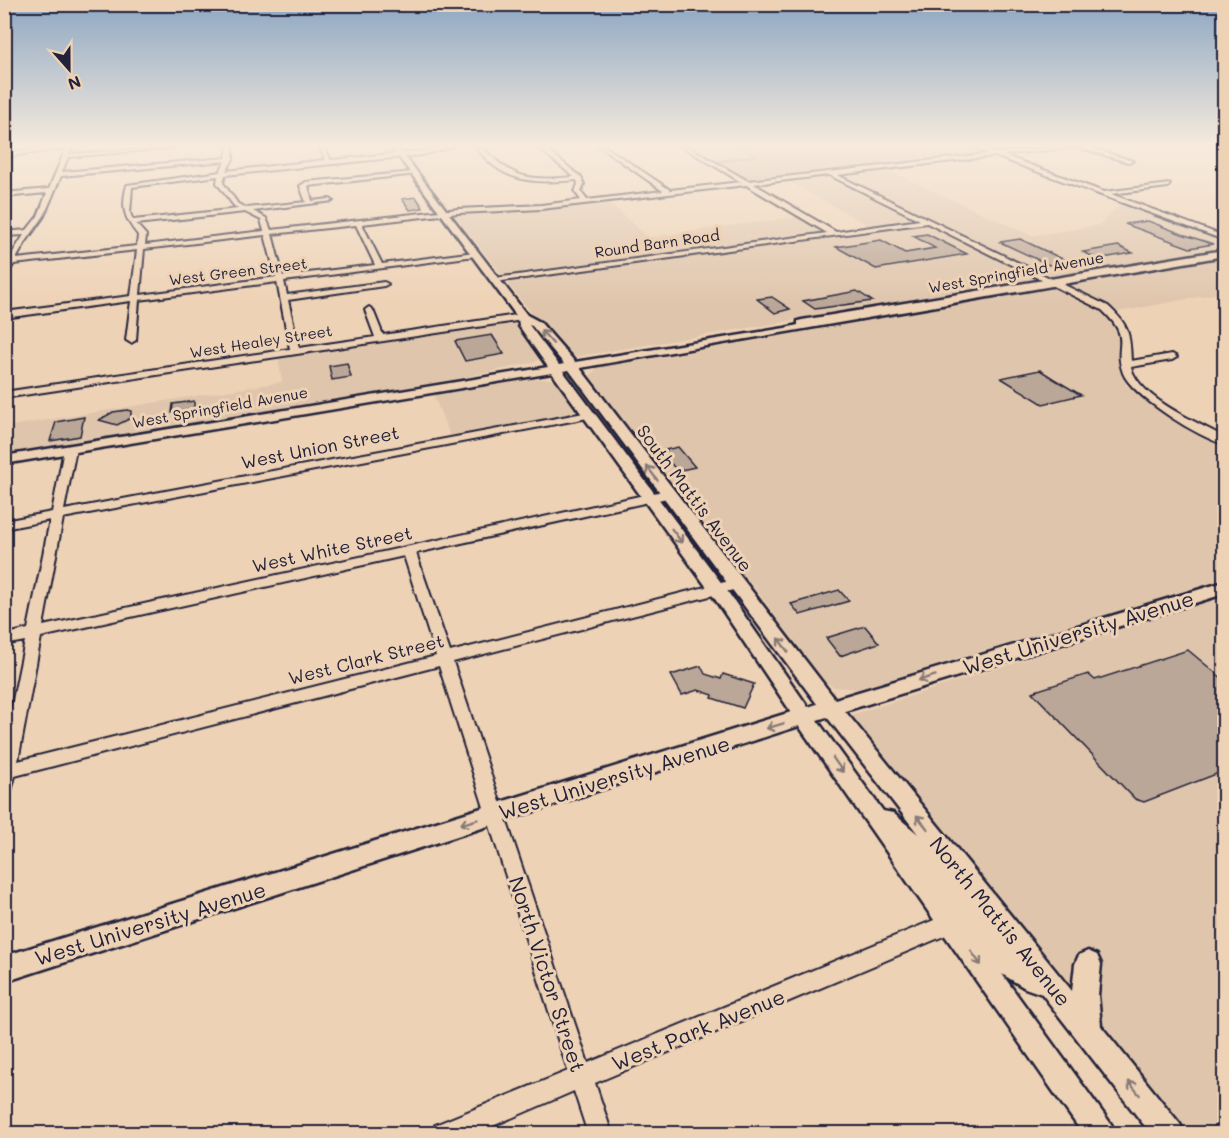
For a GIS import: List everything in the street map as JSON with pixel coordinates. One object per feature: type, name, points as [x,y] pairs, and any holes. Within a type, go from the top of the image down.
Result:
[{"type":"main road","name":"South Mattis Avenue","points":[[432,198],[523,317],[524,326],[562,366],[667,494],[831,708]]},
{"type":"main road","name":"West Springfield Avenue","points":[[4,460],[441,387],[789,324],[812,323],[1224,253]]},
{"type":"main road","name":"West Springfield Avenue","points":[[562,366],[724,341],[805,327],[812,323]]},
{"type":"main road","points":[[724,341],[747,347]]},
{"type":"main road","name":"South Mattis Avenue","points":[[562,366],[590,415],[806,716]]},
{"type":"main road","name":"West University Avenue","points":[[4,969],[831,708],[1224,588]]},
{"type":"main road","name":"North Mattis Avenue","points":[[831,708],[1170,1134]]},
{"type":"main road","name":"North Mattis Avenue","points":[[806,716],[1101,1134]]},
{"type":"main road","points":[[861,797],[913,844],[1011,965],[1034,979],[1050,982]]},
{"type":"main road","points":[[1088,964],[1085,995],[1088,1030]]},
{"type":"street","points":[[4,276],[8,262],[41,216],[48,198]]},
{"type":"street","points":[[128,198],[127,206],[131,222],[142,231],[131,340]]},
{"type":"street","points":[[230,198],[236,205],[264,219],[280,279],[295,352]]},
{"type":"street","points":[[308,198],[310,203]]},
{"type":"street","points":[[582,198],[585,202]]},
{"type":"street","points":[[8,262],[357,222],[443,213],[532,208],[618,198]]},
{"type":"street","points":[[774,198],[833,233]]},
{"type":"street","points":[[882,198],[1105,308],[1121,322],[1125,330],[1126,365],[1131,380],[1143,393],[1224,441]]},
{"type":"street","points":[[1115,198],[1224,238]]},
{"type":"street","points":[[131,222],[330,201]]},
{"type":"street","name":"Round Barn Road","points":[[495,280],[929,221]]},
{"type":"street","points":[[357,222],[379,266]]},
{"type":"street","points":[[4,234],[29,232]]},
{"type":"street","name":"West Green Street","points":[[4,315],[476,254]]},
{"type":"street","points":[[283,298],[384,284]]},
{"type":"street","points":[[369,310],[380,339]]},
{"type":"street","name":"West Healey Street","points":[[4,395],[523,317]]},
{"type":"street","points":[[1126,365],[1172,357]]},
{"type":"street","name":"West Union Street","points":[[4,525],[590,415]]},
{"type":"street","points":[[4,790],[70,450]]},
{"type":"street","name":"West White Street","points":[[4,640],[667,494]]},
{"type":"street","name":"North Victor Street","points":[[409,551],[600,1134]]},
{"type":"street","name":"West Clark Street","points":[[6,771],[737,584]]},
{"type":"street","name":"West Park Avenue","points":[[444,1134],[951,923]]},
{"type":"shaded area","points":[[819,198],[948,198],[1032,236],[1099,225],[1123,202],[1224,241],[1224,249],[568,358],[508,284],[515,279],[877,230]]},
{"type":"shaded area","points":[[608,202],[648,237],[797,217],[821,232],[505,275],[501,274],[454,215],[463,212],[513,212]]},
{"type":"shaded area","points":[[1224,258],[1224,292],[1118,312],[1079,291],[1075,286],[1077,283]]},
{"type":"shaded area","points":[[1049,288],[1060,290],[1109,314],[1122,336],[1121,362],[1126,385],[1224,444],[1224,581],[1058,633],[993,648],[858,689],[834,687],[818,678],[811,670],[767,604],[628,430],[590,376],[597,368],[607,364],[669,356]]},
{"type":"shaded area","points":[[511,322],[518,323],[538,350],[539,358],[536,362],[452,380],[5,454],[5,427],[282,382],[278,357]]},
{"type":"shaded area","points":[[533,379],[550,379],[560,383],[579,412],[451,438],[433,394]]},
{"type":"shaded area","points":[[1224,596],[1224,1133],[1189,1133],[848,716]]},
{"type":"building","points":[[417,198],[423,208],[410,210],[402,199]]},
{"type":"building","points":[[1148,221],[1213,244],[1190,248],[1125,224]]},
{"type":"building","points":[[927,234],[967,254],[876,269],[836,247],[881,240],[905,253],[935,248],[913,236]]},
{"type":"building","points":[[1020,239],[1069,262],[1049,265],[1000,242]]},
{"type":"building","points":[[1118,246],[1133,253],[1097,259],[1083,252]]},
{"type":"building","points":[[857,291],[872,301],[815,309],[803,301]]},
{"type":"building","points":[[772,297],[790,309],[775,313],[757,299]]},
{"type":"building","points":[[492,335],[504,354],[465,361],[455,341]]},
{"type":"building","points":[[347,363],[351,377],[332,380],[329,366]]},
{"type":"building","points":[[1040,370],[1081,395],[1043,404],[1001,378]]},
{"type":"building","points":[[194,401],[194,409],[172,413],[173,404]]},
{"type":"building","points":[[131,411],[131,418],[117,425],[99,420],[113,412]]},
{"type":"building","points":[[84,417],[80,436],[50,441],[56,422]]},
{"type":"building","points":[[678,447],[695,467],[677,471],[661,451]]},
{"type":"building","points":[[839,590],[849,601],[800,615],[791,604]]},
{"type":"building","points":[[865,626],[879,643],[840,656],[826,638]]},
{"type":"building","points":[[1188,650],[1224,680],[1224,771],[1144,802],[1135,799],[1032,692],[1088,674],[1095,680]]},
{"type":"building","points":[[701,666],[705,674],[721,679],[723,674],[754,684],[743,708],[712,698],[713,695],[698,690],[682,695],[671,675]]}]
